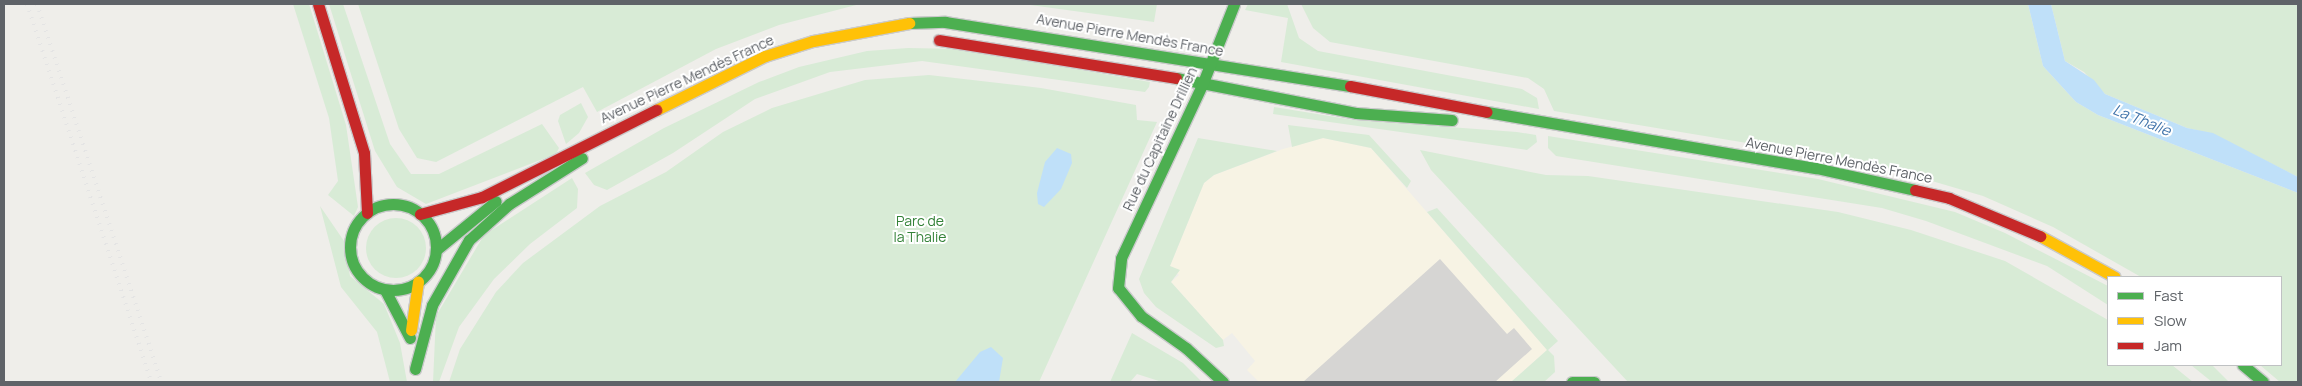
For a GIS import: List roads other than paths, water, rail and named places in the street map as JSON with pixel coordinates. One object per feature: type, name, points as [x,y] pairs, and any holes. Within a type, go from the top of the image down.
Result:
[{"type":"main road","points":[[318,4],[364,153],[367,213]]},
{"type":"main road","name":"Rue du Capitaine Drillien","points":[[1223,382],[1186,348],[1141,316],[1118,288],[1121,258],[1202,85],[1234,4]]},
{"type":"main road","name":"Avenue Pierre Mendès France","points":[[420,214],[482,197],[765,56],[813,41],[896,24],[973,24],[1453,103],[1511,118],[1816,168],[1949,198],[2026,229],[2113,276]]},
{"type":"main road","name":"Avenue Pierre Mendès France","points":[[416,382],[410,338],[418,282],[433,262],[436,250],[448,236],[496,201],[590,153],[790,59],[897,39]]},
{"type":"main road","name":"Avenue Pierre Mendès France","points":[[922,39],[972,44],[1356,112],[1454,120],[1511,118]]},
{"type":"main road","points":[[364,153],[378,175]]},
{"type":"main road","points":[[415,369],[432,305],[444,278],[469,240],[509,204],[590,153]]},
{"type":"main road","points":[[388,190],[397,204],[420,214],[432,230],[436,250]]},
{"type":"main road","points":[[397,204],[367,213],[353,230],[350,255],[362,278],[385,290],[402,289],[418,282]]},
{"type":"main road","name":"Avenue Pierre Mendès France","points":[[385,290],[410,338]]},
{"type":"main road","points":[[2244,366],[2263,382]]},
{"type":"main road","points":[[1572,382],[1594,382]]},
{"type":"water","name":"La Thalie","points":[[2028,4],[2051,4],[2065,61],[2094,80],[2105,94],[2187,128],[2213,133],[2298,177],[2298,193],[2098,115],[2076,102],[2043,66]]},
{"type":"water","points":[[1057,148],[1071,154],[1072,163],[1061,189],[1044,207],[1038,204],[1037,193],[1045,162]]},
{"type":"water","points":[[991,347],[1003,358],[999,382],[955,382],[980,352]]},
{"type":"railway","points":[[27,4],[151,382]]},
{"type":"railway","points":[[37,4],[161,382]]},
{"type":"park label","name":"Parc de la Thalie","points":[[920,230]]}]
